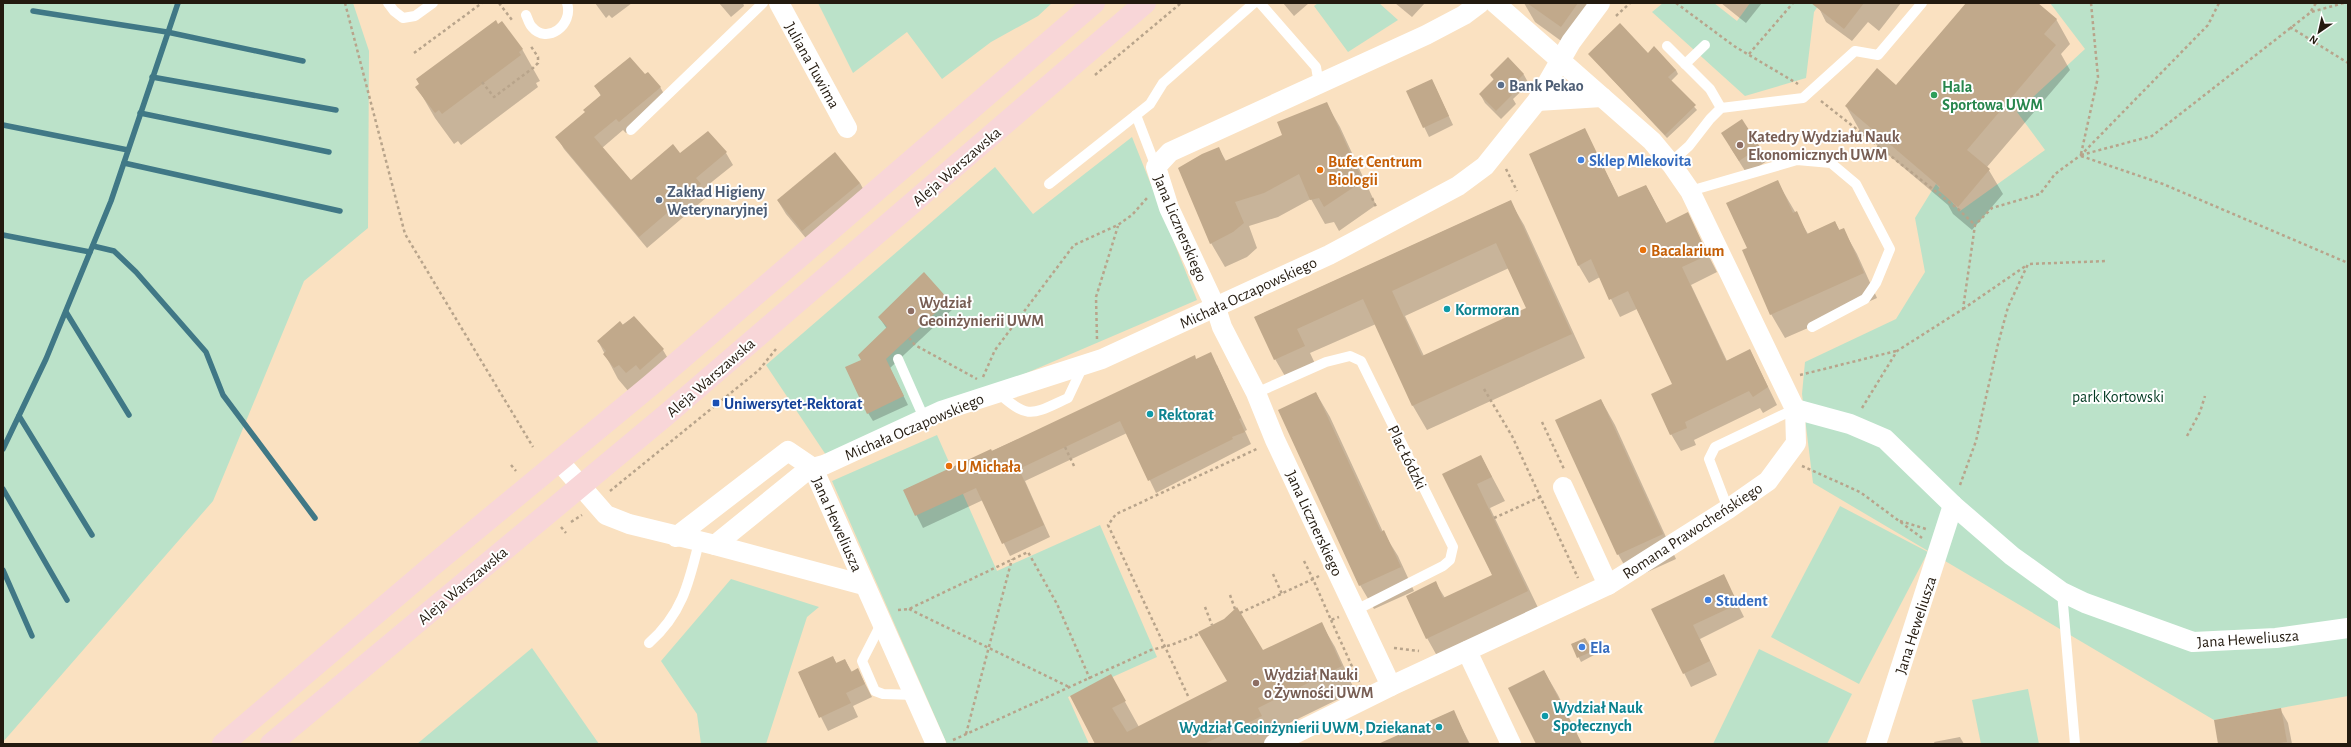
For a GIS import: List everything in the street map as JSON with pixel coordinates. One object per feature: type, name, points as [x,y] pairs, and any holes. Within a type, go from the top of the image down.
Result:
[{"type":"main road","name":"Aleja Warszawska","points":[[223,744],[651,385],[1094,3]]},
{"type":"main road","name":"Aleja Warszawska","points":[[271,744],[666,415],[1144,3]]},
{"type":"street","name":"Juliana Tuwima","points":[[779,3],[847,128]]},
{"type":"street","name":"Jana Licznerskiego","points":[[1391,686],[1256,394],[1222,327],[1216,308],[1158,175],[1170,152],[1426,35],[1464,15],[1480,3]]},
{"type":"street","name":"Romana Prawocheńskiego","points":[[1274,744],[1391,686],[1608,585],[1728,509],[1768,481],[1796,443],[1795,409],[1690,191],[1652,141],[1560,58],[1495,3]]},
{"type":"street","name":"Michała Oczapowskiego","points":[[813,468],[924,418],[997,392],[1102,359],[1329,255],[1458,186],[1485,166],[1537,101],[1560,58],[1600,3]]},
{"type":"street","points":[[1537,101],[1602,97]]},
{"type":"street","name":"Jana Heweliusza","points":[[1795,409],[1850,424],[1885,439],[1953,505],[2012,556],[2062,592],[2085,603],[2193,642],[2276,638],[2348,628]]},
{"type":"street","points":[[676,537],[788,451],[813,468]]},
{"type":"street","name":"Jana Heweliusza","points":[[559,461],[606,515],[676,537],[864,584]]},
{"type":"street","name":"Jana Heweliusza","points":[[707,544],[805,472],[813,468],[864,584],[887,616],[915,695],[943,743]]},
{"type":"street","points":[[1564,480],[1608,585]]},
{"type":"street","name":"Jana Heweliusza","points":[[1876,744],[1953,505]]},
{"type":"street","points":[[1467,651],[1511,744]]},
{"type":"lane","points":[[388,3],[394,11],[403,18],[415,16],[433,3]]},
{"type":"lane","points":[[526,16],[532,27],[541,32],[552,33],[560,30],[566,24],[569,14],[567,3]]},
{"type":"lane","points":[[631,130],[763,3]]},
{"type":"lane","points":[[1048,184],[1150,104],[1163,83],[1254,3]]},
{"type":"lane","points":[[1260,3],[1316,67],[1319,84]]},
{"type":"lane","points":[[1670,163],[1690,146],[1710,118],[1721,108],[1803,98],[1855,52],[1878,55],[1922,3]]},
{"type":"lane","points":[[1685,64],[1706,45]]},
{"type":"lane","points":[[1667,46],[1710,89],[1721,108]]},
{"type":"lane","points":[[1136,115],[1158,175]]},
{"type":"lane","points":[[1690,191],[1797,160],[1831,164],[1856,184],[1890,249],[1876,283],[1865,299],[1812,327]]},
{"type":"lane","name":"Plac Łódzki","points":[[1256,394],[1326,362],[1350,356],[1361,361],[1453,547],[1450,560],[1443,566],[1356,610]]},
{"type":"lane","points":[[898,359],[924,418]]},
{"type":"lane","points":[[997,392],[1017,409],[1034,414],[1068,398],[1083,366]]},
{"type":"lane","points":[[1728,509],[1710,459],[1715,447],[1795,409]]},
{"type":"lane","points":[[649,643],[672,620],[707,544]]},
{"type":"lane","points":[[2062,592],[2075,744]]},
{"type":"lane","points":[[887,616],[862,661],[875,691],[883,694],[915,695]]},
{"type":"path","points":[[345,3],[405,234],[533,447]]},
{"type":"path","points":[[414,53],[482,3]]},
{"type":"path","points":[[499,3],[513,22]]},
{"type":"path","points":[[1676,3],[1734,46],[1810,93],[1958,209],[1975,225]]},
{"type":"path","points":[[1749,54],[1793,3]]},
{"type":"path","points":[[2081,156],[2098,76],[2091,3]]},
{"type":"path","points":[[1963,309],[1975,225],[1992,208],[2040,194],[2055,174],[2081,156],[2208,25],[2219,3]]},
{"type":"path","points":[[2311,12],[2316,3]]},
{"type":"path","points":[[2081,156],[2152,136],[2311,12],[2344,3]]},
{"type":"path","points":[[2290,28],[2348,63]]},
{"type":"path","points":[[482,82],[494,97],[533,68],[538,63],[538,57],[527,40]]},
{"type":"path","points":[[2081,156],[2163,184],[2348,263]]},
{"type":"path","points":[[1504,165],[1517,191]]},
{"type":"path","points":[[909,338],[915,345],[981,381],[995,350],[1074,245],[1118,225],[1132,215],[1158,175]]},
{"type":"path","points":[[1097,341],[1096,297],[1118,225]]},
{"type":"path","points":[[1798,376],[1897,351],[1963,309],[2028,264],[2107,260]]},
{"type":"path","points":[[1953,505],[1976,441],[1998,344],[2008,308],[2028,264]]},
{"type":"path","points":[[610,491],[759,370],[775,350]]},
{"type":"path","points":[[1862,408],[1897,351]]},
{"type":"path","points":[[1484,389],[1512,436],[1578,579]]},
{"type":"path","points":[[2188,436],[2200,412],[2205,396]]},
{"type":"path","points":[[1542,422],[1564,480]]},
{"type":"path","points":[[1188,696],[1108,525],[1116,514],[1276,440]]},
{"type":"path","points":[[1065,447],[1075,468]]},
{"type":"path","points":[[1799,465],[1860,492],[1924,540],[1934,563]]},
{"type":"path","points":[[1494,518],[1540,498]]},
{"type":"path","points":[[1898,521],[1943,535]]},
{"type":"path","points":[[887,616],[908,609],[1012,558],[1028,552],[1057,604],[1090,679]]},
{"type":"path","points":[[966,734],[1012,558]]},
{"type":"path","points":[[1304,561],[1361,684]]},
{"type":"path","points":[[1273,574],[1282,594]]},
{"type":"path","points":[[1240,613],[1313,579]]},
{"type":"path","points":[[1230,595],[1235,609]]},
{"type":"path","points":[[1205,607],[1212,625]]},
{"type":"path","points":[[908,609],[1070,688]]},
{"type":"path","points":[[1331,620],[1356,610]]},
{"type":"path","points":[[943,743],[1070,688],[1151,650],[1164,647],[1199,634]]},
{"type":"path","points":[[1386,646],[1426,652]]},
{"type":"green space","points":[[3,3],[353,3],[369,51],[368,228],[304,281],[213,501],[3,742]]},
{"type":"green space","points":[[818,3],[1052,3],[1038,16],[991,42],[942,79],[907,32],[853,73]]},
{"type":"green space","points":[[1318,3],[1379,3],[1398,20],[1348,52],[1314,6]]},
{"type":"green space","points":[[1663,3],[1714,3],[1737,21],[1750,3],[1820,3],[1814,12],[1806,78],[1745,96],[1652,12]]},
{"type":"green space","name":"park Kortowski","points":[[2050,3],[2348,3],[2348,696],[2214,720],[1813,483],[1802,394],[1805,362],[1896,319],[1925,272],[1915,218],[1936,184],[1960,211],[2045,150],[2017,112],[2085,49]]},
{"type":"green space","points":[[1132,137],[1197,300],[828,458],[766,365],[995,167],[1033,214]]},
{"type":"green space","points":[[937,435],[997,571],[1100,525],[1157,657],[1068,697],[1089,744],[947,744],[832,481]]},
{"type":"green space","points":[[1840,506],[1928,552],[1859,684],[1771,637]]},
{"type":"green space","points":[[731,579],[819,607],[807,617],[766,744],[701,744],[697,714],[661,661]]},
{"type":"green space","points":[[532,648],[599,744],[417,744]]},
{"type":"green space","points":[[1759,649],[1852,694],[1827,744],[1713,744]]},
{"type":"green space","points":[[2028,689],[2039,744],[1981,744],[1972,700]]},
{"type":"building","points":[[1527,3],[1578,3],[1561,27]]},
{"type":"building","points":[[1811,3],[1864,3],[1844,29]]},
{"type":"building","name":"Hala Sportowa UWM","points":[[1966,3],[2038,3],[2057,19],[2044,34],[2056,45],[1967,150],[1990,169],[1958,207],[1938,190],[1940,187],[1845,106],[1877,68],[1896,85]]},
{"type":"building","points":[[496,20],[498,24],[502,21],[523,49],[519,52],[521,55],[442,114],[439,110],[435,113],[415,87],[419,84],[416,79]]},
{"type":"building","points":[[1620,23],[1648,53],[1654,46],[1676,70],[1668,77],[1696,105],[1665,135],[1588,54]]},
{"type":"building","points":[[630,57],[645,74],[648,72],[661,87],[619,122],[616,119],[594,137],[631,180],[673,144],[680,153],[708,131],[727,152],[696,178],[701,184],[639,237],[555,137],[585,112],[583,110],[601,95],[594,86]]},
{"type":"building","name":"Bank Pekao","points":[[1508,57],[1524,74],[1508,90],[1512,95],[1496,111],[1479,94],[1494,79],[1490,75]]},
{"type":"building","points":[[1432,79],[1449,116],[1423,128],[1406,91]]},
{"type":"building","points":[[1327,102],[1363,181],[1324,207],[1319,198],[1310,200],[1299,174],[1264,193],[1235,202],[1244,223],[1233,232],[1210,244],[1178,168],[1202,154],[1219,147],[1225,161],[1282,135],[1277,122]]},
{"type":"building","name":"Katedry Wydziału Nauk Ekonomicznych UWM","points":[[1742,119],[1760,147],[1739,161],[1721,133]]},
{"type":"building","points":[[1585,128],[1618,197],[1646,185],[1666,223],[1688,212],[1708,255],[1682,267],[1726,361],[1750,349],[1768,387],[1753,397],[1749,391],[1685,422],[1687,428],[1670,435],[1651,394],[1672,384],[1628,291],[1609,300],[1591,259],[1578,266],[1529,154]]},
{"type":"building","points":[[835,152],[860,183],[802,231],[777,200]]},
{"type":"building","points":[[1778,180],[1793,213],[1797,211],[1807,234],[1835,221],[1839,230],[1844,228],[1864,273],[1770,315],[1742,250],[1747,248],[1726,203]]},
{"type":"building","points":[[1511,200],[1572,334],[1412,406],[1363,299],[1297,329],[1305,346],[1274,360],[1254,317]],"holes":[[[1496,243],[1526,308],[1422,356],[1392,291]]]},
{"type":"building","points":[[924,272],[949,300],[886,359],[904,396],[867,414],[845,367],[861,360],[858,355],[887,327],[878,317]]},
{"type":"building","points":[[634,316],[664,349],[640,370],[636,365],[626,373],[619,365],[614,368],[603,354],[606,351],[597,341],[620,321],[623,325]]},
{"type":"building","points":[[1211,352],[1241,418],[1239,419],[1245,432],[1232,437],[1233,439],[1148,481],[1120,421],[1019,469],[1044,525],[1002,544],[976,488],[915,516],[903,490],[991,449],[992,451],[1195,355],[1196,359]]},
{"type":"building","points":[[1316,392],[1381,532],[1384,530],[1401,567],[1359,586],[1278,410]]},
{"type":"building","points":[[1601,399],[1663,534],[1617,555],[1555,420]]},
{"type":"building","points":[[1481,455],[1492,477],[1477,484],[1528,591],[1426,639],[1406,596],[1436,581],[1443,598],[1492,575],[1442,474]]},
{"type":"building","points":[[1724,574],[1738,604],[1693,625],[1710,661],[1683,674],[1651,609]]},
{"type":"building","points":[[1237,607],[1263,650],[1322,622],[1342,666],[1258,708],[1262,716],[1204,744],[1095,744],[1070,696],[1111,674],[1126,701],[1112,708],[1127,732],[1227,681],[1198,632],[1224,619]]},
{"type":"building","name":"Ela","points":[[1585,638],[1593,651],[1577,658],[1571,644]]},
{"type":"building","points":[[833,656],[836,663],[845,659],[851,672],[858,668],[865,684],[846,693],[851,703],[819,718],[798,672]]},
{"type":"building","name":"Wydział Nauk Społecznych","points":[[1544,670],[1582,744],[1536,744],[1508,688]]},
{"type":"building","points":[[2281,708],[2287,742],[2273,744],[2218,744],[2214,720]]},
{"type":"building","name":"Wydział Geoinżynierii UWM, Dziekanat","points":[[1454,710],[1469,744],[1378,744]]},
{"type":"waterway","points":[[3,449],[46,359],[111,201],[178,3]]},
{"type":"waterway","points":[[33,11],[167,32],[303,61]]},
{"type":"waterway","points":[[152,77],[336,110]]},
{"type":"waterway","points":[[140,113],[329,152]]},
{"type":"waterway","points":[[3,125],[128,150]]},
{"type":"waterway","points":[[124,163],[340,211]]},
{"type":"waterway","points":[[3,235],[90,252]]},
{"type":"waterway","points":[[93,246],[114,251],[136,272],[206,352],[223,395],[315,518]]},
{"type":"waterway","points":[[66,312],[129,415]]},
{"type":"waterway","points":[[19,416],[92,535]]},
{"type":"waterway","points":[[3,489],[67,600]]},
{"type":"waterway","points":[[3,570],[32,636]]},
{"type":"place","name":"Bank Pekao","points":[[1501,85]]},
{"type":"place","name":"Hala Sportowa UWM","points":[[1934,95]]},
{"type":"place","name":"Katedry Wydziału Nauk Ekonomicznych UWM","points":[[1740,145]]},
{"type":"place","name":"Sklep Mlekovita","points":[[1581,160]]},
{"type":"place","name":"Bufet Centrum Biologii","points":[[1320,170]]},
{"type":"place","name":"Zakład Higieny Weterynaryjnej","points":[[659,200]]},
{"type":"place","name":"Bacalarium","points":[[1643,250]]},
{"type":"place","name":"Kormoran","points":[[1447,309]]},
{"type":"place","name":"Wydział Geoinżynierii UWM","points":[[911,311]]},
{"type":"place","name":"Uniwersytet-Rektorat","points":[[716,403]]},
{"type":"place","name":"Rektorat","points":[[1150,414]]},
{"type":"place","name":"U Michała","points":[[949,466]]},
{"type":"place","name":"Student","points":[[1708,600]]},
{"type":"place","name":"Ela","points":[[1582,647]]},
{"type":"place","name":"Wydział Nauki o Żywności UWM","points":[[1256,683]]},
{"type":"place","name":"Wydział Nauk Społecznych","points":[[1545,716]]},
{"type":"place","name":"Wydział Geoinżynierii UWM, Dziekanat","points":[[1439,727]]}]
